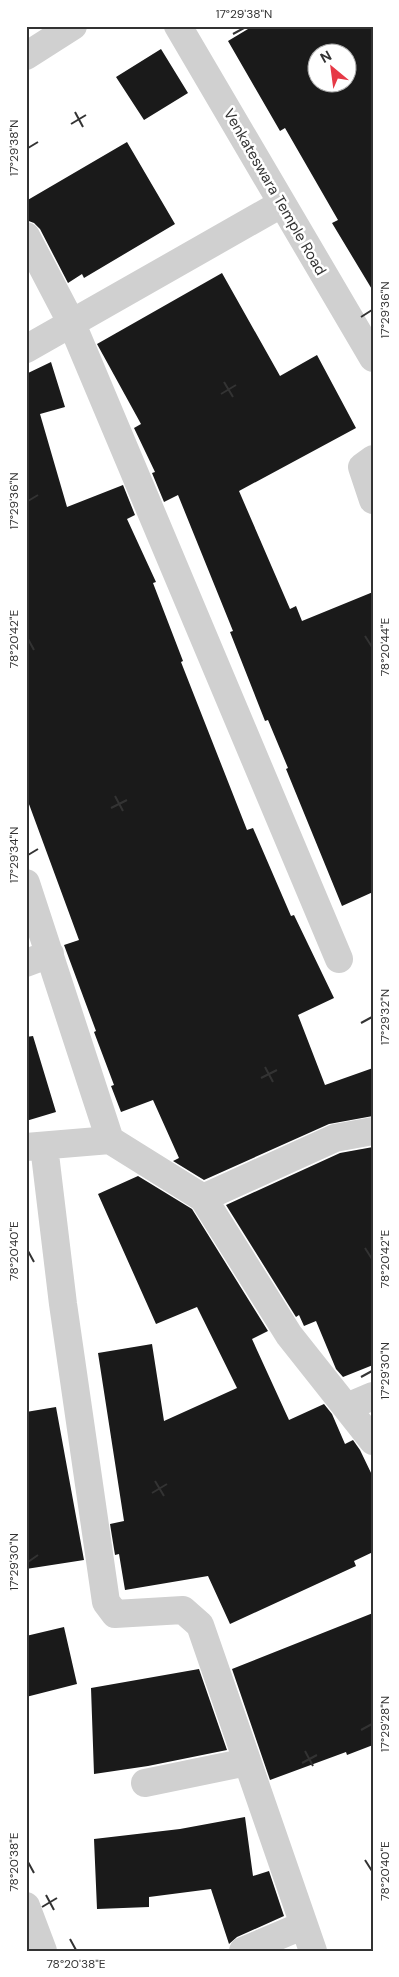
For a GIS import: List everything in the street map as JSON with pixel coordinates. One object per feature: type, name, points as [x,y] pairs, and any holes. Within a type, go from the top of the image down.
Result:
[{"type":"street","points":[[26,56],[73,26]]},
{"type":"street","name":"Venkateswara Temple Road","points":[[178,26],[373,358]]},
{"type":"street","points":[[26,349],[281,204]]},
{"type":"street","points":[[26,236],[72,324],[339,959]]},
{"type":"street","points":[[373,459],[362,467],[373,500]]},
{"type":"street","points":[[26,883],[38,958],[110,1140],[203,1198],[289,1336],[373,1441]]},
{"type":"street","points":[[203,1198],[335,1138],[373,1131]]},
{"type":"street","points":[[110,1140],[35,1146],[63,1304],[106,1602],[115,1614],[183,1610],[200,1625],[313,1951]]},
{"type":"street","points":[[347,1408],[373,1396]]},
{"type":"street","points":[[145,1783],[247,1762]]},
{"type":"street","points":[[26,1906],[43,1951]]},
{"type":"street","points":[[242,1951],[304,1926]]},
{"type":"building","points":[[253,26],[373,26],[373,291],[332,223],[338,220],[285,128],[280,131],[228,41]]},
{"type":"building","points":[[161,49],[188,93],[144,120],[116,77]]},
{"type":"building","points":[[127,142],[175,224],[84,278],[82,274],[68,283],[40,229],[34,223],[26,220],[26,201]]},
{"type":"building","points":[[222,273],[280,376],[317,355],[356,428],[239,491],[290,609],[296,606],[302,621],[373,592],[373,892],[342,906],[286,769],[288,768],[268,720],[265,721],[230,632],[233,631],[178,495],[164,502],[152,473],[155,472],[134,428],[141,424],[97,344]]},
{"type":"building","points":[[51,362],[65,407],[40,414],[67,507],[123,485],[135,515],[127,519],[156,582],[153,583],[183,661],[181,662],[247,830],[253,828],[291,916],[294,915],[334,998],[298,1015],[325,1085],[373,1068],[373,1116],[329,1124],[204,1180],[173,1161],[179,1158],[153,1100],[121,1112],[111,1086],[114,1085],[94,1032],[96,1031],[64,945],[79,940],[26,796],[26,374]]},
{"type":"building","points":[[33,1036],[56,1112],[26,1121],[26,1037]]},
{"type":"building","points":[[373,1147],[373,1365],[343,1377],[336,1369],[316,1321],[304,1326],[299,1315],[296,1317],[226,1205],[340,1153]]},
{"type":"building","points":[[138,1176],[192,1209],[268,1331],[252,1339],[289,1420],[324,1404],[332,1414],[345,1444],[353,1440],[373,1477],[373,1552],[354,1561],[356,1566],[230,1624],[208,1576],[125,1590],[119,1554],[115,1555],[110,1524],[124,1521],[98,1353],[152,1344],[164,1421],[237,1388],[197,1307],[156,1324],[98,1194]]},
{"type":"building","points":[[56,1407],[84,1560],[26,1569],[26,1412]]},
{"type":"building","points":[[373,1613],[373,1745],[347,1755],[346,1752],[270,1780],[232,1669]]},
{"type":"building","points":[[64,1627],[77,1684],[26,1697],[26,1636]]},
{"type":"building","points":[[199,1669],[227,1750],[148,1766],[94,1774],[91,1688]]},
{"type":"building","points":[[245,1817],[253,1876],[269,1871],[284,1916],[237,1937],[229,1944],[211,1889],[149,1897],[149,1907],[97,1909],[94,1839],[180,1829]]}]
